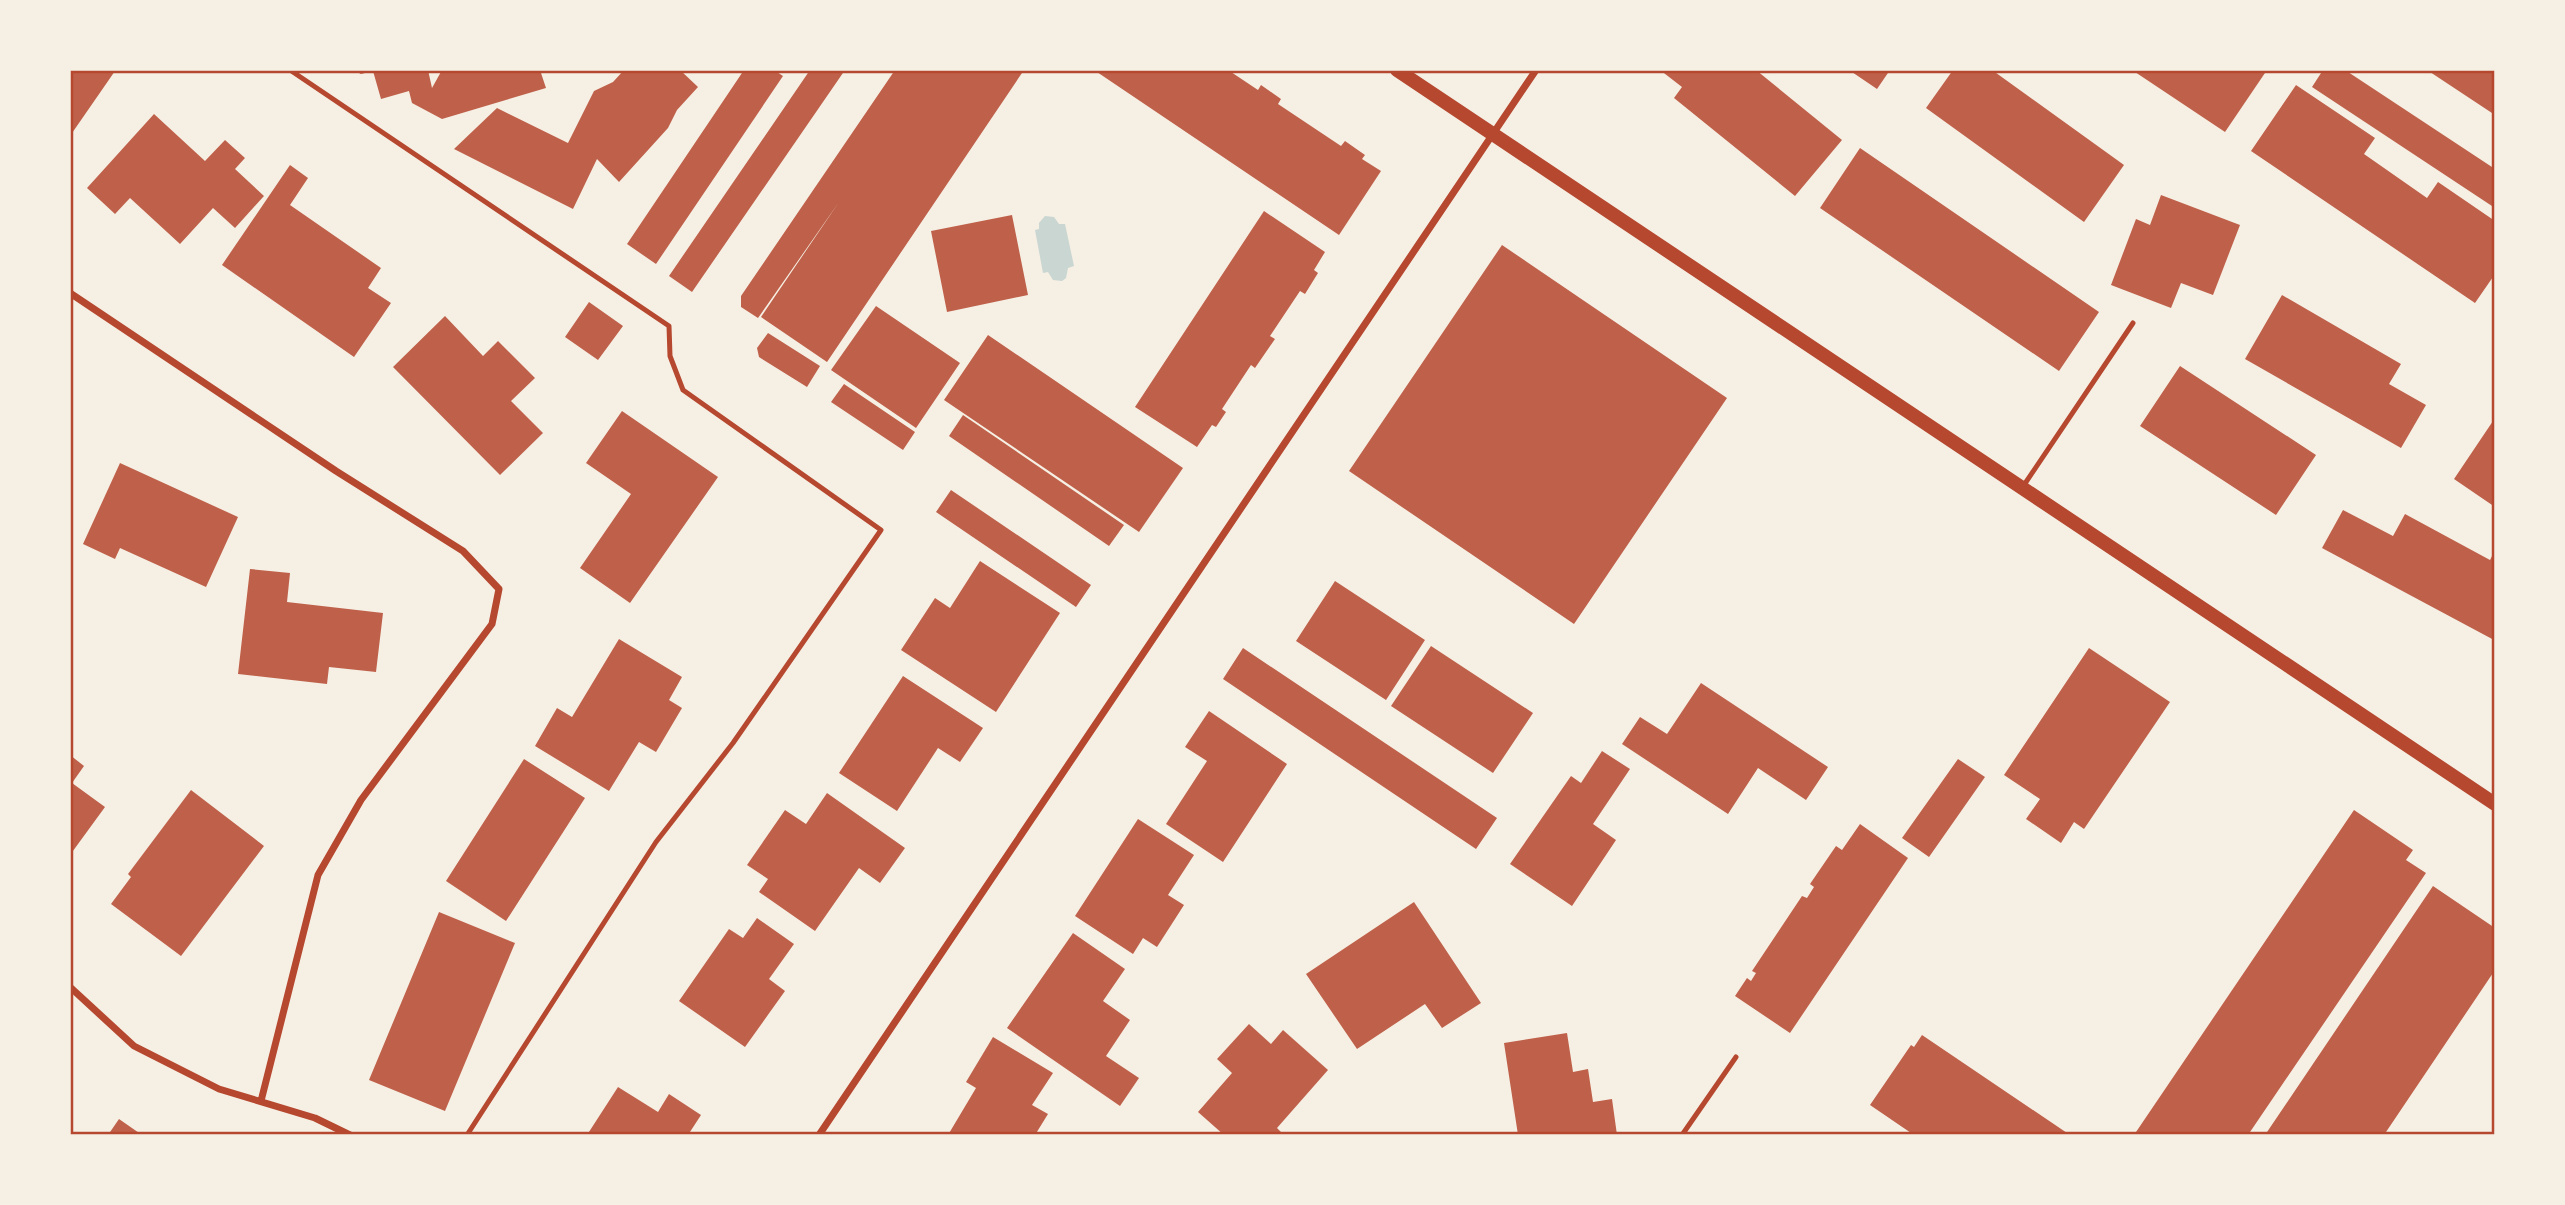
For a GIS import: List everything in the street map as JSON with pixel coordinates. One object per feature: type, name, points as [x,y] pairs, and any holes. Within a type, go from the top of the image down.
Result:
[{"type":"main road","points":[[1397,70],[2495,804]]},
{"type":"street","points":[[820,1135],[1536,70]]},
{"type":"street","points":[[70,293],[336,471],[463,551],[499,589],[492,624],[362,800],[318,875],[261,1101]]},
{"type":"street","points":[[70,987],[134,1046],[219,1089],[315,1118],[350,1135]]},
{"type":"lane","points":[[290,70],[669,326],[670,356],[683,390],[881,530],[733,743],[656,842],[467,1135]]},
{"type":"lane","points":[[2022,488],[2133,323]]},
{"type":"lane","points":[[1682,1135],[1736,1057]]},
{"type":"shaded area","points":[[1045,216],[1054,217],[1059,224],[1065,224],[1074,266],[1068,268],[1066,278],[1062,281],[1053,280],[1048,272],[1043,273],[1035,230],[1039,229],[1039,223]]},
{"type":"building","points":[[70,70],[115,71],[70,136]]},
{"type":"building","points":[[353,70],[428,70],[432,88],[442,70],[540,70],[546,88],[442,119],[412,103],[409,91],[381,99],[373,71],[361,74]]},
{"type":"building","points":[[624,70],[680,70],[698,87],[677,110],[668,128],[619,182],[597,159],[573,209],[454,149],[497,108],[568,143],[594,91],[613,82]]},
{"type":"building","points":[[744,70],[774,70],[783,76],[656,264],[627,244]]},
{"type":"building","points":[[810,70],[845,70],[692,292],[669,276]]},
{"type":"building","points":[[895,70],[1024,70],[827,362],[761,317],[839,202],[758,318],[741,307],[741,296]]},
{"type":"building","points":[[1094,70],[1228,70],[1258,90],[1261,85],[1281,99],[1278,104],[1341,146],[1345,141],[1365,155],[1362,159],[1381,171],[1339,235]]},
{"type":"building","points":[[1660,70],[1756,70],[1842,140],[1795,196],[1674,98],[1682,87]]},
{"type":"building","points":[[1849,70],[1890,70],[1877,89]]},
{"type":"building","points":[[1953,70],[1992,70],[2124,165],[2084,222],[1926,108]]},
{"type":"building","points":[[2132,70],[2267,70],[2225,132]]},
{"type":"building","points":[[2323,70],[2345,70],[2495,169],[2495,208],[2312,87]]},
{"type":"building","points":[[2427,70],[2490,70],[2495,74],[2495,115]]},
{"type":"building","points":[[2296,85],[2375,138],[2364,154],[2427,198],[2438,182],[2495,221],[2495,274],[2475,303],[2251,151]]},
{"type":"building","points":[[154,114],[205,161],[225,140],[245,158],[235,169],[264,196],[235,228],[213,208],[180,244],[130,198],[115,214],[87,188]]},
{"type":"building","points":[[1860,148],[2099,312],[2059,371],[1820,208]]},
{"type":"building","points":[[290,165],[308,178],[290,205],[381,268],[368,288],[391,303],[354,357],[222,265]]},
{"type":"building","points":[[2161,195],[2240,225],[2213,295],[2181,283],[2171,308],[2111,285],[2136,219],[2150,225]]},
{"type":"building","points":[[1264,211],[1325,252],[1314,270],[1318,273],[1305,294],[1300,291],[1270,336],[1275,339],[1255,368],[1251,365],[1222,409],[1226,412],[1216,427],[1212,425],[1197,447],[1135,407]]},
{"type":"building","points":[[1012,215],[1028,295],[947,312],[931,231]]},
{"type":"building","points":[[1502,245],[1727,398],[1574,624],[1349,471]]},
{"type":"building","points":[[2282,295],[2401,364],[2389,384],[2426,405],[2401,448],[2245,359]]},
{"type":"building","points":[[589,302],[623,326],[598,360],[565,337]]},
{"type":"building","points":[[876,306],[960,363],[916,428],[831,370]]},
{"type":"building","points":[[445,316],[483,356],[498,341],[535,378],[511,401],[543,433],[500,475],[393,367]]},
{"type":"building","points":[[768,333],[820,366],[807,387],[759,357],[757,348]]},
{"type":"building","points":[[988,335],[1183,468],[1139,532],[944,400]]},
{"type":"building","points":[[2180,366],[2316,455],[2276,515],[2140,426]]},
{"type":"building","points":[[844,384],[915,432],[903,450],[831,402]]},
{"type":"building","points":[[622,411],[718,477],[630,603],[580,568],[631,494],[586,463]]},
{"type":"building","points":[[963,415],[1124,525],[1109,546],[949,436]]},
{"type":"building","points":[[2495,418],[2495,507],[2454,479]]},
{"type":"building","points":[[120,463],[238,517],[206,587],[120,548],[115,559],[83,544]]},
{"type":"building","points":[[951,490],[1091,585],[1076,607],[936,512]]},
{"type":"building","points":[[2343,510],[2393,536],[2405,514],[2490,560],[2493,554],[2494,640],[2322,548]]},
{"type":"building","points":[[980,561],[1060,613],[996,712],[901,650],[935,598],[950,608]]},
{"type":"building","points":[[250,569],[290,573],[287,602],[383,613],[376,672],[329,667],[327,684],[238,674]]},
{"type":"building","points":[[1335,581],[1425,640],[1386,700],[1296,641]]},
{"type":"building","points":[[619,639],[682,677],[669,700],[682,708],[656,752],[639,742],[609,791],[535,746],[557,708],[572,717]]},
{"type":"building","points":[[1431,646],[1533,713],[1493,773],[1391,706]]},
{"type":"building","points":[[1243,648],[1497,818],[1476,849],[1223,679]]},
{"type":"building","points":[[2089,648],[2170,702],[2084,829],[2074,822],[2061,843],[2026,819],[2040,799],[2004,775]]},
{"type":"building","points":[[903,676],[983,728],[960,762],[938,748],[897,811],[839,773]]},
{"type":"building","points":[[1701,683],[1828,767],[1806,800],[1758,768],[1728,814],[1622,744],[1640,717],[1667,734]]},
{"type":"building","points":[[1209,711],[1287,764],[1223,862],[1166,824],[1207,761],[1185,747]]},
{"type":"building","points":[[1602,751],[1630,769],[1593,824],[1616,840],[1572,906],[1510,864],[1571,776],[1581,783]]},
{"type":"building","points":[[70,755],[84,766],[72,783],[105,807],[70,855]]},
{"type":"building","points":[[524,759],[585,798],[506,921],[446,881]]},
{"type":"building","points":[[1958,759],[1985,777],[1929,857],[1902,838]]},
{"type":"building","points":[[191,790],[264,846],[181,956],[111,904],[131,877],[128,874]]},
{"type":"building","points":[[827,793],[905,848],[880,883],[859,868],[815,931],[759,892],[768,879],[747,865],[785,810],[806,824]]},
{"type":"building","points":[[2354,810],[2413,850],[2406,860],[2426,873],[2248,1135],[2134,1135]]},
{"type":"building","points":[[1138,819],[1194,855],[1168,895],[1184,905],[1157,947],[1143,938],[1133,954],[1075,916]]},
{"type":"building","points":[[1860,824],[1908,858],[1790,1033],[1735,996],[1747,978],[1751,981],[1756,973],[1752,971],[1802,896],[1807,898],[1814,887],[1810,884],[1836,846],[1842,850]]},
{"type":"building","points":[[2433,886],[2495,928],[2495,970],[2384,1135],[2265,1135]]},
{"type":"building","points":[[1414,902],[1481,1003],[1442,1028],[1425,1004],[1357,1049],[1306,974]]},
{"type":"building","points":[[439,912],[515,943],[445,1111],[369,1080]]},
{"type":"building","points":[[757,918],[794,944],[769,979],[785,991],[745,1047],[679,1001],[729,929],[743,938]]},
{"type":"building","points":[[1073,933],[1125,969],[1103,1001],[1130,1020],[1106,1056],[1139,1078],[1120,1106],[1007,1028]]},
{"type":"building","points":[[1249,1024],[1271,1044],[1283,1030],[1328,1070],[1277,1128],[1284,1135],[1224,1135],[1198,1112],[1232,1073],[1217,1059]]},
{"type":"building","points":[[1567,1033],[1573,1072],[1588,1069],[1593,1102],[1612,1099],[1617,1135],[1518,1135],[1504,1043]]},
{"type":"building","points":[[1922,1035],[2070,1135],[1914,1135],[1870,1105],[1911,1045],[1914,1047]]},
{"type":"building","points":[[993,1037],[1053,1073],[1032,1105],[1048,1114],[1035,1135],[948,1135],[976,1088],[966,1082]]},
{"type":"building","points":[[618,1087],[658,1112],[669,1094],[701,1115],[688,1135],[587,1135]]},
{"type":"building","points":[[119,1119],[142,1135],[108,1135]]}]
